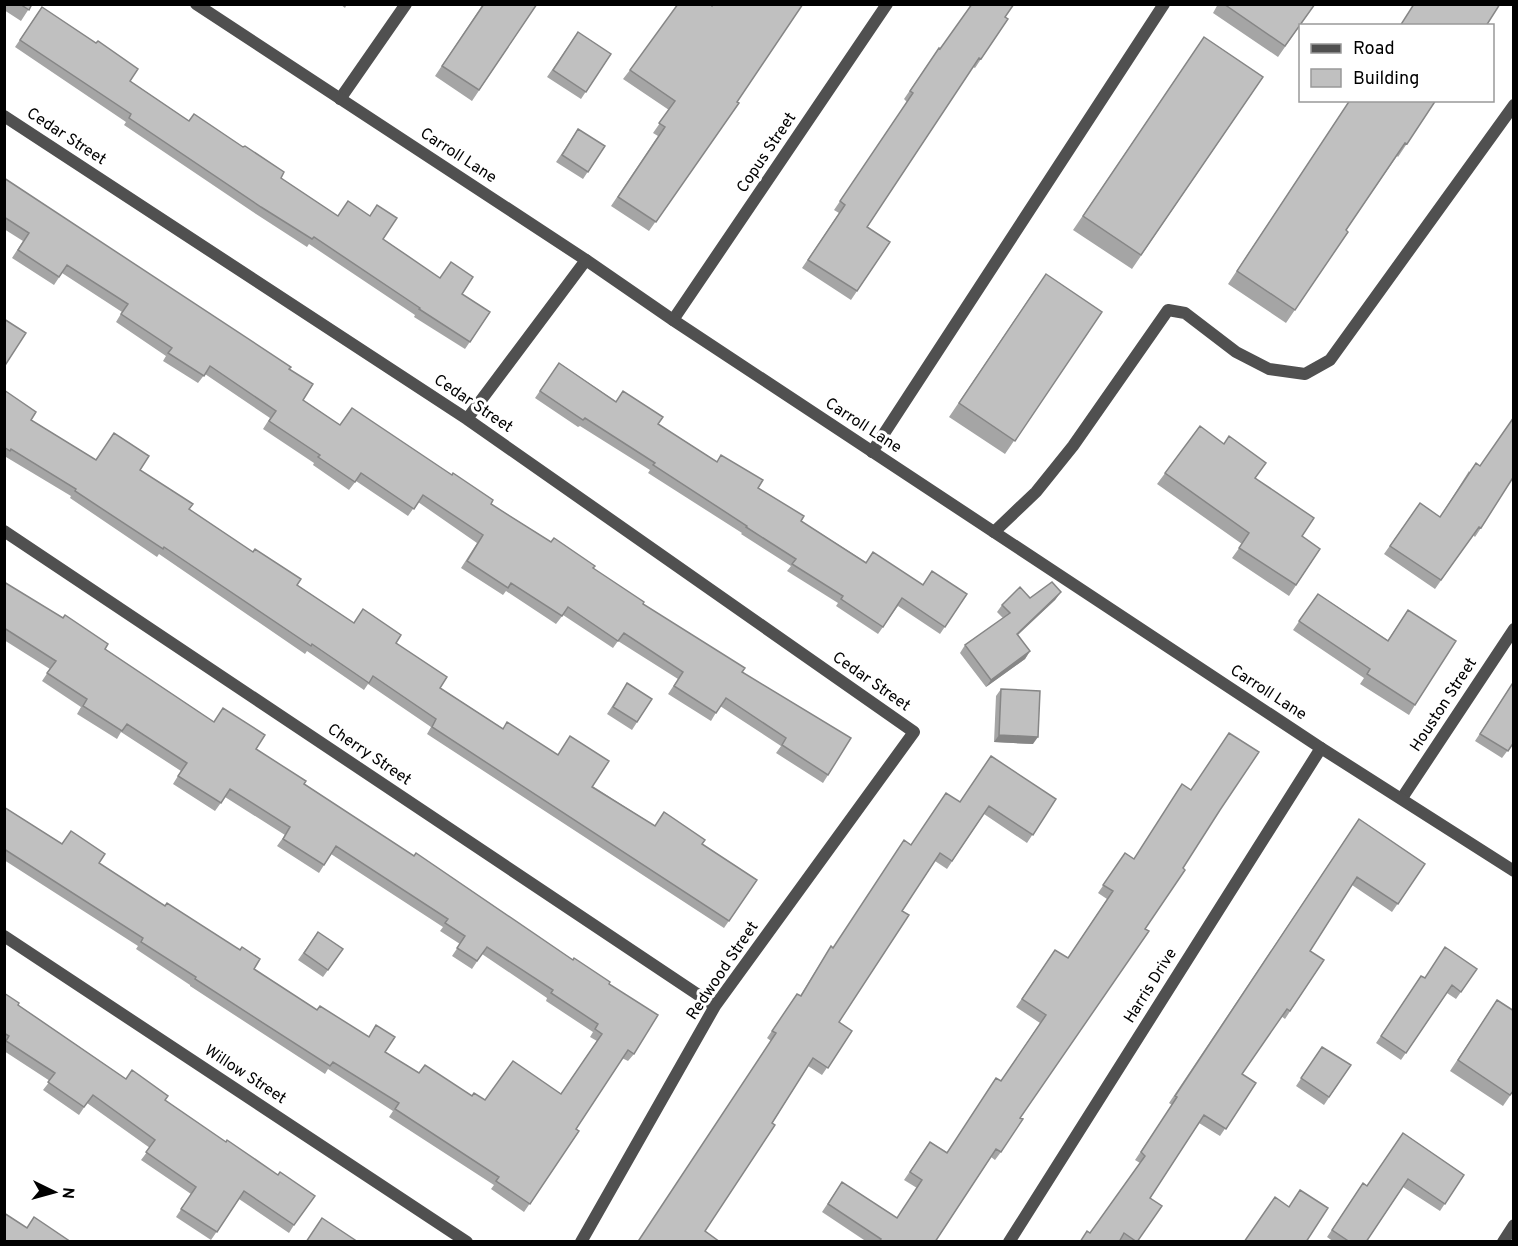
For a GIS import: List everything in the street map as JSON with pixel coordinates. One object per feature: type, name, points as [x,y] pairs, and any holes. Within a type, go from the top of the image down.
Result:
[{"type":"street","name":"Carroll Lane","points":[[196,4],[1321,748],[1514,871]]},
{"type":"street","points":[[340,99],[406,4]]},
{"type":"street","name":"Copus Street","points":[[673,320],[887,4]]},
{"type":"street","points":[[872,452],[1164,4]]},
{"type":"street","points":[[994,532],[1036,492],[1073,446],[1168,310],[1185,313],[1236,352],[1269,369],[1305,374],[1330,360],[1514,105]]},
{"type":"street","name":"Cedar Street","points":[[4,116],[467,418],[914,732]]},
{"type":"street","points":[[467,418],[586,260]]},
{"type":"street","name":"Cherry Street","points":[[4,531],[716,1006]]},
{"type":"street","name":"Houston Street","points":[[1402,798],[1514,629]]},
{"type":"street","name":"Redwood Street","points":[[580,1242],[716,1006],[914,732]]},
{"type":"street","name":"Harris Drive","points":[[1009,1242],[1321,748]]},
{"type":"street","name":"Willow Street","points":[[4,936],[467,1242]]},
{"type":"street","points":[[1503,1242],[1514,1226]]},
{"type":"building","points":[[20,4],[32,4],[29,10]]},
{"type":"building","points":[[484,4],[537,4],[479,90],[442,66]]},
{"type":"building","points":[[678,4],[710,4],[712,6],[713,4],[803,4],[737,102],[739,103],[656,222],[618,197],[665,127],[659,123],[675,101],[630,70]]},
{"type":"building","points":[[972,4],[1014,4],[1005,17],[1008,19],[981,59],[979,58],[867,227],[890,242],[857,291],[808,260],[845,205],[840,201],[913,93],[910,91]]},
{"type":"building","points":[[1224,4],[1315,4],[1285,46]]},
{"type":"building","points":[[1414,4],[1500,4],[1487,24],[1401,24]]},
{"type":"building","points":[[42,7],[96,43],[98,41],[138,69],[130,81],[189,121],[194,114],[243,147],[245,146],[284,172],[281,178],[338,216],[348,201],[370,216],[377,205],[397,218],[383,239],[440,278],[451,262],[473,277],[462,294],[490,312],[470,342],[314,237],[312,239],[261,207],[129,118],[131,114],[20,40]]},
{"type":"building","points":[[578,32],[611,54],[586,92],[553,70]]},
{"type":"building","points":[[1204,37],[1263,77],[1141,255],[1083,216]]},
{"type":"building","points":[[1349,102],[1435,102],[1346,230],[1348,232],[1295,310],[1237,271]]},
{"type":"building","points":[[578,129],[605,146],[588,172],[562,155]]},
{"type":"building","points":[[4,178],[291,367],[289,369],[313,384],[303,400],[340,425],[352,408],[493,500],[491,504],[551,542],[554,538],[595,566],[593,568],[644,602],[643,604],[745,668],[742,672],[851,738],[828,775],[782,745],[786,738],[726,698],[716,713],[674,686],[683,672],[624,633],[618,641],[568,607],[562,616],[511,583],[508,588],[467,561],[483,535],[423,495],[414,509],[361,473],[355,482],[269,421],[276,411],[210,366],[204,376],[168,353],[172,348],[121,314],[128,304],[67,265],[59,277],[18,250],[29,233],[4,217]]},
{"type":"building","points":[[1046,274],[1102,312],[1015,441],[959,403]]},
{"type":"building","points":[[4,319],[26,333],[4,367]]},
{"type":"building","points":[[559,363],[616,402],[623,391],[663,417],[658,424],[717,462],[721,455],[763,480],[758,488],[804,516],[801,521],[866,563],[873,552],[923,585],[932,571],[967,594],[945,627],[902,598],[883,627],[841,599],[843,596],[792,564],[796,559],[653,465],[655,463],[540,391]]},
{"type":"building","points":[[4,390],[36,412],[31,420],[96,460],[114,433],[149,456],[140,470],[193,504],[189,509],[253,552],[255,549],[301,579],[297,585],[354,623],[363,609],[401,635],[396,643],[447,677],[440,688],[503,729],[507,722],[558,755],[570,736],[609,761],[592,787],[655,826],[664,812],[705,840],[702,844],[757,880],[729,921],[432,727],[436,719],[373,676],[369,683],[75,491],[76,489],[4,447]]},
{"type":"building","points":[[1514,417],[1514,476],[1481,528],[1479,527],[1441,580],[1390,546],[1420,503],[1440,517],[1476,463],[1480,466]]},
{"type":"building","points":[[1200,426],[1224,444],[1229,436],[1266,463],[1255,478],[1314,518],[1302,536],[1320,549],[1296,585],[1239,548],[1249,533],[1165,473]]},
{"type":"building","points":[[4,582],[63,618],[65,615],[108,644],[105,649],[214,722],[223,708],[265,735],[256,749],[306,781],[304,784],[414,856],[416,853],[658,1015],[634,1054],[628,1050],[576,1129],[579,1131],[530,1204],[496,1181],[499,1177],[395,1109],[399,1103],[333,1062],[330,1066],[195,979],[196,977],[141,942],[143,938],[4,849],[4,807],[62,844],[71,831],[105,854],[99,863],[165,906],[167,903],[240,950],[242,947],[260,959],[254,969],[317,1010],[320,1006],[369,1037],[376,1025],[395,1037],[385,1052],[419,1073],[425,1065],[472,1096],[474,1093],[485,1100],[513,1061],[561,1094],[602,1034],[595,1029],[598,1024],[551,993],[553,990],[487,947],[477,961],[457,948],[465,936],[445,923],[448,919],[336,846],[324,865],[283,839],[290,827],[230,789],[221,803],[178,776],[187,763],[127,724],[122,731],[83,706],[87,699],[47,673],[56,661],[4,628]]},
{"type":"building","points":[[1052,582],[1061,592],[1017,634],[1030,651],[991,680],[965,645],[1010,613],[1002,605],[1020,587],[1030,598]]},
{"type":"building","points":[[1318,594],[1388,641],[1408,610],[1456,641],[1415,705],[1367,674],[1370,669],[1299,621]]},
{"type":"building","points":[[1514,681],[1514,742],[1508,751],[1480,734]]},
{"type":"building","points":[[627,683],[652,699],[637,722],[613,707]]},
{"type":"building","points":[[1001,689],[1040,691],[1038,737],[999,735]]},
{"type":"building","points":[[1229,733],[1259,752],[1145,929],[1149,931],[1020,1118],[1023,1119],[1001,1152],[996,1149],[935,1242],[879,1242],[881,1239],[828,1204],[842,1182],[897,1218],[922,1180],[910,1172],[930,1142],[947,1153],[996,1078],[1001,1081],[1046,1015],[1022,999],[1055,950],[1068,958],[1113,891],[1103,885],[1125,853],[1134,859],[1182,784],[1191,790]]},
{"type":"building","points":[[991,756],[1056,799],[1033,835],[989,806],[952,861],[940,853],[902,911],[909,915],[839,1022],[852,1031],[828,1068],[813,1058],[772,1123],[775,1125],[705,1231],[720,1242],[641,1242],[639,1240],[776,1033],[772,1031],[797,994],[801,996],[831,946],[833,948],[904,840],[911,845],[946,793],[960,802]]},
{"type":"building","points":[[1359,819],[1425,864],[1398,904],[1357,877],[1310,951],[1324,960],[1290,1011],[1287,1009],[1242,1074],[1256,1083],[1226,1129],[1204,1115],[1150,1198],[1162,1206],[1137,1242],[1124,1233],[1119,1242],[1080,1242],[1087,1231],[1090,1233],[1145,1156],[1141,1152],[1177,1097],[1175,1096]]},
{"type":"building","points":[[318,932],[343,949],[328,970],[304,953]]},
{"type":"building","points":[[1445,947],[1477,969],[1461,992],[1452,985],[1406,1053],[1381,1036],[1421,976],[1425,978]]},
{"type":"building","points":[[4,993],[126,1079],[132,1070],[168,1096],[165,1100],[226,1142],[227,1140],[278,1175],[280,1172],[315,1196],[294,1225],[244,1191],[217,1232],[181,1209],[196,1187],[146,1152],[155,1140],[93,1095],[84,1107],[48,1082],[55,1073],[6,1041],[9,1036],[4,1033]]},
{"type":"building","points":[[1497,1000],[1514,1011],[1514,1090],[1510,1095],[1458,1060]]},
{"type":"building","points":[[1322,1047],[1351,1065],[1329,1097],[1301,1078]]},
{"type":"building","points":[[1403,1133],[1464,1175],[1445,1204],[1408,1179],[1366,1242],[1350,1242],[1332,1230],[1363,1183],[1367,1186]]},
{"type":"building","points":[[1300,1190],[1328,1208],[1306,1242],[1244,1242],[1275,1197],[1289,1207]]},
{"type":"building","points":[[4,1213],[27,1228],[34,1217],[71,1242],[4,1242]]},
{"type":"building","points":[[322,1218],[358,1242],[306,1242]]}]
